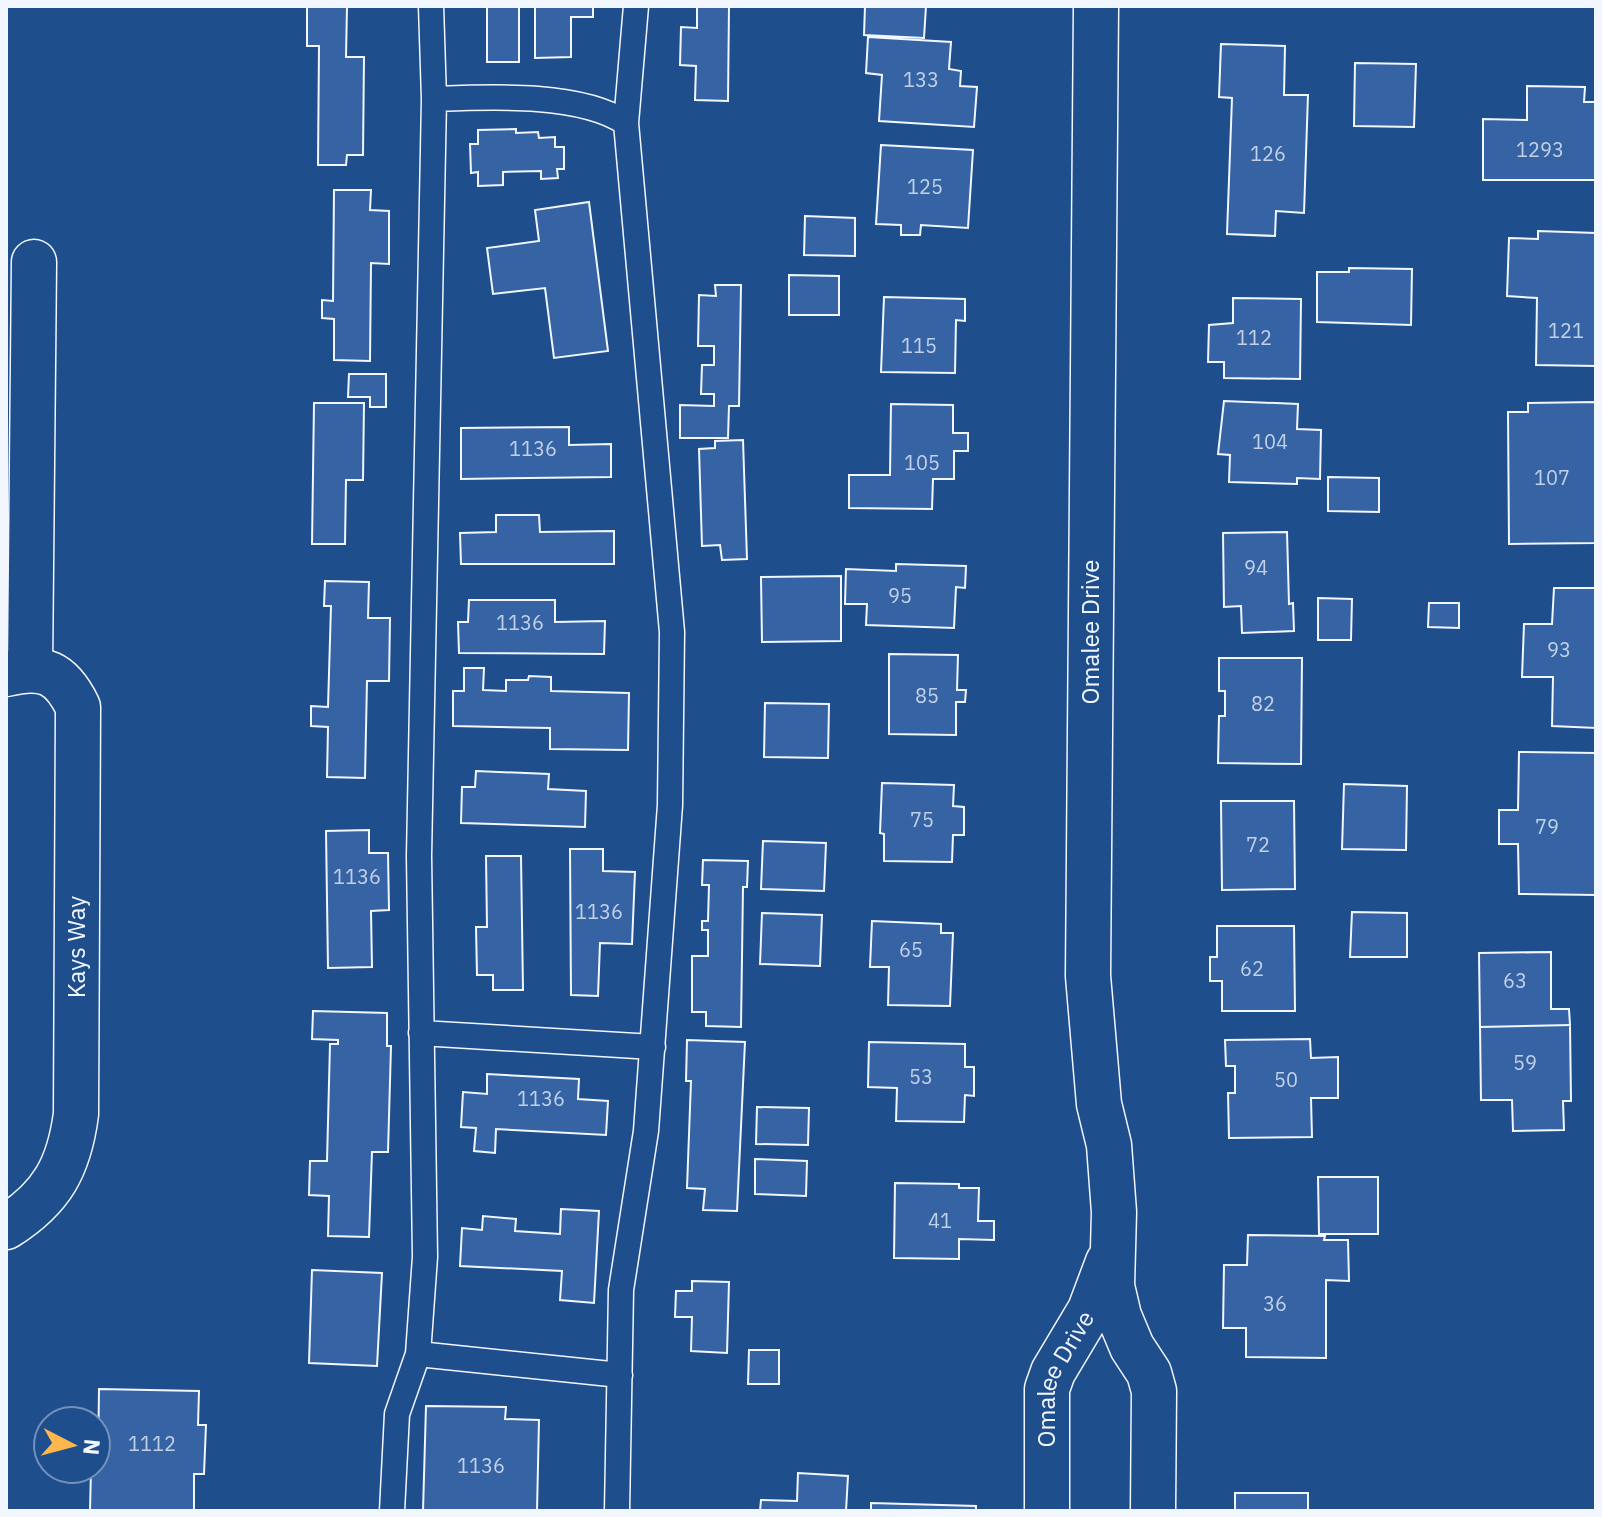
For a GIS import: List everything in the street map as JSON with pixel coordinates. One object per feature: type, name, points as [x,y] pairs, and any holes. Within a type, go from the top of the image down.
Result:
[{"type":"street","name":"Omalee Drive","points":[[1096,6],[1088,976],[1099,1104],[1109,1145],[1113,1199],[1112,1286],[1119,1316],[1132,1347],[1149,1373],[1154,1391],[1153,1511]]},
{"type":"street","name":"Kays Way","points":[[6,1227],[32,1211],[58,1180],[72,1142],[76,1114],[78,707],[67,685],[44,670],[18,671],[34,262]]},
{"type":"street","name":"Omalee Drive","points":[[1047,1511],[1047,1389],[1053,1372],[1090,1310],[1111,1256]]},
{"type":"lane","points":[[392,1511],[397,1414],[418,1354],[425,1257],[420,840],[434,99],[431,6]]},
{"type":"lane","points":[[617,1511],[621,1290],[646,1131],[670,805],[672,632],[626,123],[636,6]]},
{"type":"lane","points":[[434,99],[502,96],[537,99],[612,114],[626,123]]},
{"type":"lane","points":[[421,1033],[653,1047]]},
{"type":"lane","points":[[418,1354],[620,1375]]},
{"type":"building","points":[[487,6],[519,6],[519,62],[487,62]]},
{"type":"building","points":[[535,6],[593,6],[593,17],[571,17],[571,57],[535,58]]},
{"type":"building","points":[[697,6],[729,6],[728,101],[695,100],[696,66],[680,65],[681,27],[697,28]]},
{"type":"building","points":[[865,6],[926,6],[924,38],[864,35]]},
{"type":"building","points":[[307,7],[347,7],[346,57],[364,57],[363,155],[347,155],[346,165],[318,165],[319,46],[307,46]]},
{"type":"building","points":[[868,37],[951,42],[949,69],[961,71],[960,86],[977,87],[974,127],[879,121],[882,75],[866,73]]},
{"type":"building","points":[[1221,44],[1285,46],[1284,95],[1308,95],[1304,213],[1276,211],[1275,236],[1227,234],[1232,98],[1219,97]]},
{"type":"building","points":[[1355,63],[1416,64],[1414,127],[1354,126]]},
{"type":"building","points":[[1527,86],[1585,87],[1584,102],[1596,102],[1596,180],[1483,180],[1483,119],[1527,120]]},
{"type":"building","points":[[516,129],[516,133],[538,132],[539,138],[555,137],[555,147],[564,147],[564,169],[557,169],[558,178],[541,179],[541,171],[503,172],[503,185],[478,186],[478,172],[471,173],[470,144],[478,144],[478,130]]},
{"type":"building","points":[[881,145],[973,150],[968,228],[921,225],[920,235],[901,235],[901,225],[876,224]]},
{"type":"building","points":[[334,190],[371,190],[370,210],[389,211],[389,264],[371,263],[370,361],[334,360],[334,319],[322,318],[322,300],[333,301]]},
{"type":"building","points":[[589,202],[608,351],[554,358],[545,288],[493,294],[487,248],[539,241],[535,210]]},
{"type":"building","points":[[805,216],[855,218],[855,256],[804,255]]},
{"type":"building","points":[[1538,231],[1596,233],[1596,366],[1536,365],[1537,298],[1507,296],[1509,238],[1538,239]]},
{"type":"building","points":[[1349,268],[1412,269],[1411,325],[1317,322],[1317,272],[1349,272]]},
{"type":"building","points":[[789,275],[839,276],[839,315],[789,315]]},
{"type":"building","points":[[715,285],[741,285],[739,406],[729,406],[728,438],[680,438],[680,405],[714,406],[714,394],[701,394],[702,365],[714,365],[714,346],[698,346],[699,295],[716,296]]},
{"type":"building","points":[[884,297],[965,299],[965,321],[956,320],[955,373],[881,372]]},
{"type":"building","points":[[1233,298],[1301,299],[1300,379],[1224,378],[1224,362],[1208,362],[1209,325],[1233,323]]},
{"type":"building","points":[[349,374],[386,374],[386,407],[370,407],[370,397],[348,397]]},
{"type":"building","points":[[1224,401],[1298,404],[1297,429],[1321,430],[1320,479],[1297,478],[1297,484],[1229,482],[1230,455],[1218,454]]},
{"type":"building","points":[[1596,402],[1596,543],[1509,544],[1508,412],[1528,412],[1528,403]]},
{"type":"building","points":[[314,403],[364,403],[363,480],[346,480],[345,544],[312,544]]},
{"type":"building","points":[[891,404],[953,405],[953,433],[968,433],[968,451],[954,451],[954,479],[933,479],[932,509],[849,508],[849,475],[890,475]]},
{"type":"building","points":[[569,427],[569,445],[611,444],[611,477],[461,479],[461,428]]},
{"type":"building","points":[[743,440],[747,559],[722,560],[720,545],[702,546],[699,449],[715,448],[715,441]]},
{"type":"building","points":[[1328,477],[1379,478],[1379,512],[1328,511]]},
{"type":"building","points":[[496,515],[539,515],[540,532],[614,531],[614,564],[461,564],[460,533],[496,532]]},
{"type":"building","points":[[1287,532],[1289,604],[1293,603],[1294,631],[1242,633],[1241,606],[1224,607],[1223,533]]},
{"type":"building","points":[[896,564],[966,566],[965,588],[956,587],[954,628],[866,625],[867,604],[845,604],[846,569],[896,571]]},
{"type":"building","points":[[841,576],[841,641],[762,642],[761,577]]},
{"type":"building","points":[[325,581],[369,582],[368,618],[390,618],[389,681],[367,681],[365,778],[327,777],[328,727],[311,726],[311,706],[328,707],[331,606],[324,606]]},
{"type":"building","points":[[1554,588],[1596,588],[1596,728],[1552,726],[1553,677],[1522,677],[1524,624],[1552,624]]},
{"type":"building","points":[[1318,598],[1352,599],[1351,640],[1318,640]]},
{"type":"building","points":[[469,600],[555,600],[555,622],[605,621],[604,654],[459,653],[458,622],[468,622]]},
{"type":"building","points":[[1429,603],[1459,603],[1459,628],[1428,627]]},
{"type":"building","points":[[889,654],[958,655],[957,690],[966,690],[965,702],[956,702],[956,735],[889,734]]},
{"type":"building","points":[[1219,658],[1302,658],[1301,764],[1218,763],[1219,716],[1225,716],[1225,691],[1219,691]]},
{"type":"building","points":[[464,668],[484,668],[483,690],[506,691],[506,680],[528,680],[529,676],[551,677],[551,691],[629,693],[628,750],[550,749],[550,728],[453,726],[453,691],[464,691]]},
{"type":"building","points":[[765,703],[829,704],[828,758],[764,757]]},
{"type":"building","points":[[1519,752],[1596,753],[1596,895],[1519,894],[1518,844],[1499,844],[1499,810],[1518,810]]},
{"type":"building","points":[[476,771],[549,774],[548,789],[586,791],[585,827],[461,823],[462,787],[475,787]]},
{"type":"building","points":[[882,783],[954,785],[953,806],[964,807],[964,835],[953,835],[952,862],[884,861],[884,834],[880,833]]},
{"type":"building","points":[[1344,784],[1407,786],[1406,850],[1342,849]]},
{"type":"building","points":[[1221,801],[1294,801],[1295,889],[1222,890]]},
{"type":"building","points":[[369,830],[369,853],[388,853],[389,910],[371,911],[372,967],[328,968],[326,831]]},
{"type":"building","points":[[763,841],[826,843],[824,891],[761,889]]},
{"type":"building","points":[[570,849],[603,849],[603,871],[635,872],[632,944],[600,943],[598,996],[571,995]]},
{"type":"building","points":[[486,856],[521,856],[523,990],[493,990],[493,975],[477,975],[476,927],[487,927]]},
{"type":"building","points":[[703,860],[748,861],[747,887],[743,887],[741,1027],[706,1026],[706,1012],[692,1012],[692,956],[708,956],[708,930],[702,930],[702,921],[708,921],[709,885],[702,885]]},
{"type":"building","points":[[1352,912],[1407,913],[1407,957],[1350,957]]},
{"type":"building","points":[[762,913],[822,915],[820,966],[760,964]]},
{"type":"building","points":[[872,921],[941,924],[941,933],[953,933],[950,1006],[888,1005],[889,967],[870,967]]},
{"type":"building","points":[[1217,926],[1294,926],[1295,1011],[1222,1011],[1222,981],[1210,981],[1210,957],[1217,957]]},
{"type":"building","points":[[1551,952],[1551,1009],[1569,1009],[1570,1025],[1480,1027],[1479,953]]},
{"type":"building","points":[[313,1011],[387,1013],[387,1046],[391,1046],[388,1152],[372,1152],[369,1237],[328,1236],[329,1196],[309,1195],[310,1161],[327,1161],[330,1044],[338,1044],[338,1040],[312,1039]]},
{"type":"building","points":[[1570,1025],[1571,1101],[1563,1101],[1564,1130],[1513,1131],[1512,1100],[1481,1100],[1480,1027]]},
{"type":"building","points":[[1310,1039],[1311,1058],[1338,1057],[1338,1098],[1311,1098],[1312,1137],[1229,1138],[1228,1093],[1235,1093],[1235,1066],[1226,1066],[1225,1040]]},
{"type":"building","points":[[687,1040],[745,1042],[737,1211],[703,1210],[705,1189],[687,1188],[691,1081],[686,1081]]},
{"type":"building","points":[[869,1042],[965,1044],[965,1067],[974,1067],[974,1096],[965,1095],[964,1122],[896,1121],[897,1088],[868,1087]]},
{"type":"building","points":[[487,1074],[579,1079],[578,1099],[608,1101],[606,1135],[496,1129],[495,1153],[474,1151],[476,1128],[461,1127],[463,1092],[487,1094]]},
{"type":"building","points":[[757,1107],[809,1108],[808,1145],[756,1144]]},
{"type":"building","points":[[755,1159],[807,1161],[806,1196],[755,1194]]},
{"type":"building","points":[[1318,1177],[1378,1177],[1378,1234],[1319,1234]]},
{"type":"building","points":[[895,1183],[959,1184],[959,1188],[979,1188],[978,1221],[994,1221],[994,1240],[959,1239],[959,1259],[894,1258]]},
{"type":"building","points":[[561,1209],[599,1211],[594,1303],[560,1300],[562,1271],[460,1266],[462,1228],[482,1230],[483,1216],[516,1219],[515,1231],[560,1234]]},
{"type":"building","points":[[1248,1235],[1325,1236],[1324,1240],[1348,1240],[1349,1281],[1326,1280],[1326,1358],[1246,1357],[1246,1328],[1223,1328],[1224,1265],[1247,1265]]},
{"type":"building","points":[[312,1270],[382,1273],[377,1366],[309,1363]]},
{"type":"building","points":[[692,1281],[729,1282],[727,1353],[691,1351],[692,1317],[675,1317],[676,1291],[692,1291]]},
{"type":"building","points":[[749,1350],[779,1350],[779,1384],[748,1384]]},
{"type":"building","points":[[99,1389],[199,1391],[198,1425],[206,1425],[204,1474],[194,1474],[194,1511],[90,1511],[91,1485],[112,1485],[112,1405],[99,1405]]},
{"type":"building","points":[[426,1406],[506,1407],[505,1419],[539,1420],[537,1511],[423,1511]]},
{"type":"building","points":[[798,1473],[848,1476],[846,1511],[760,1511],[761,1500],[797,1501]]},
{"type":"building","points":[[1235,1493],[1308,1493],[1308,1511],[1235,1511]]},
{"type":"building","points":[[871,1503],[976,1506],[976,1511],[871,1511]]}]
